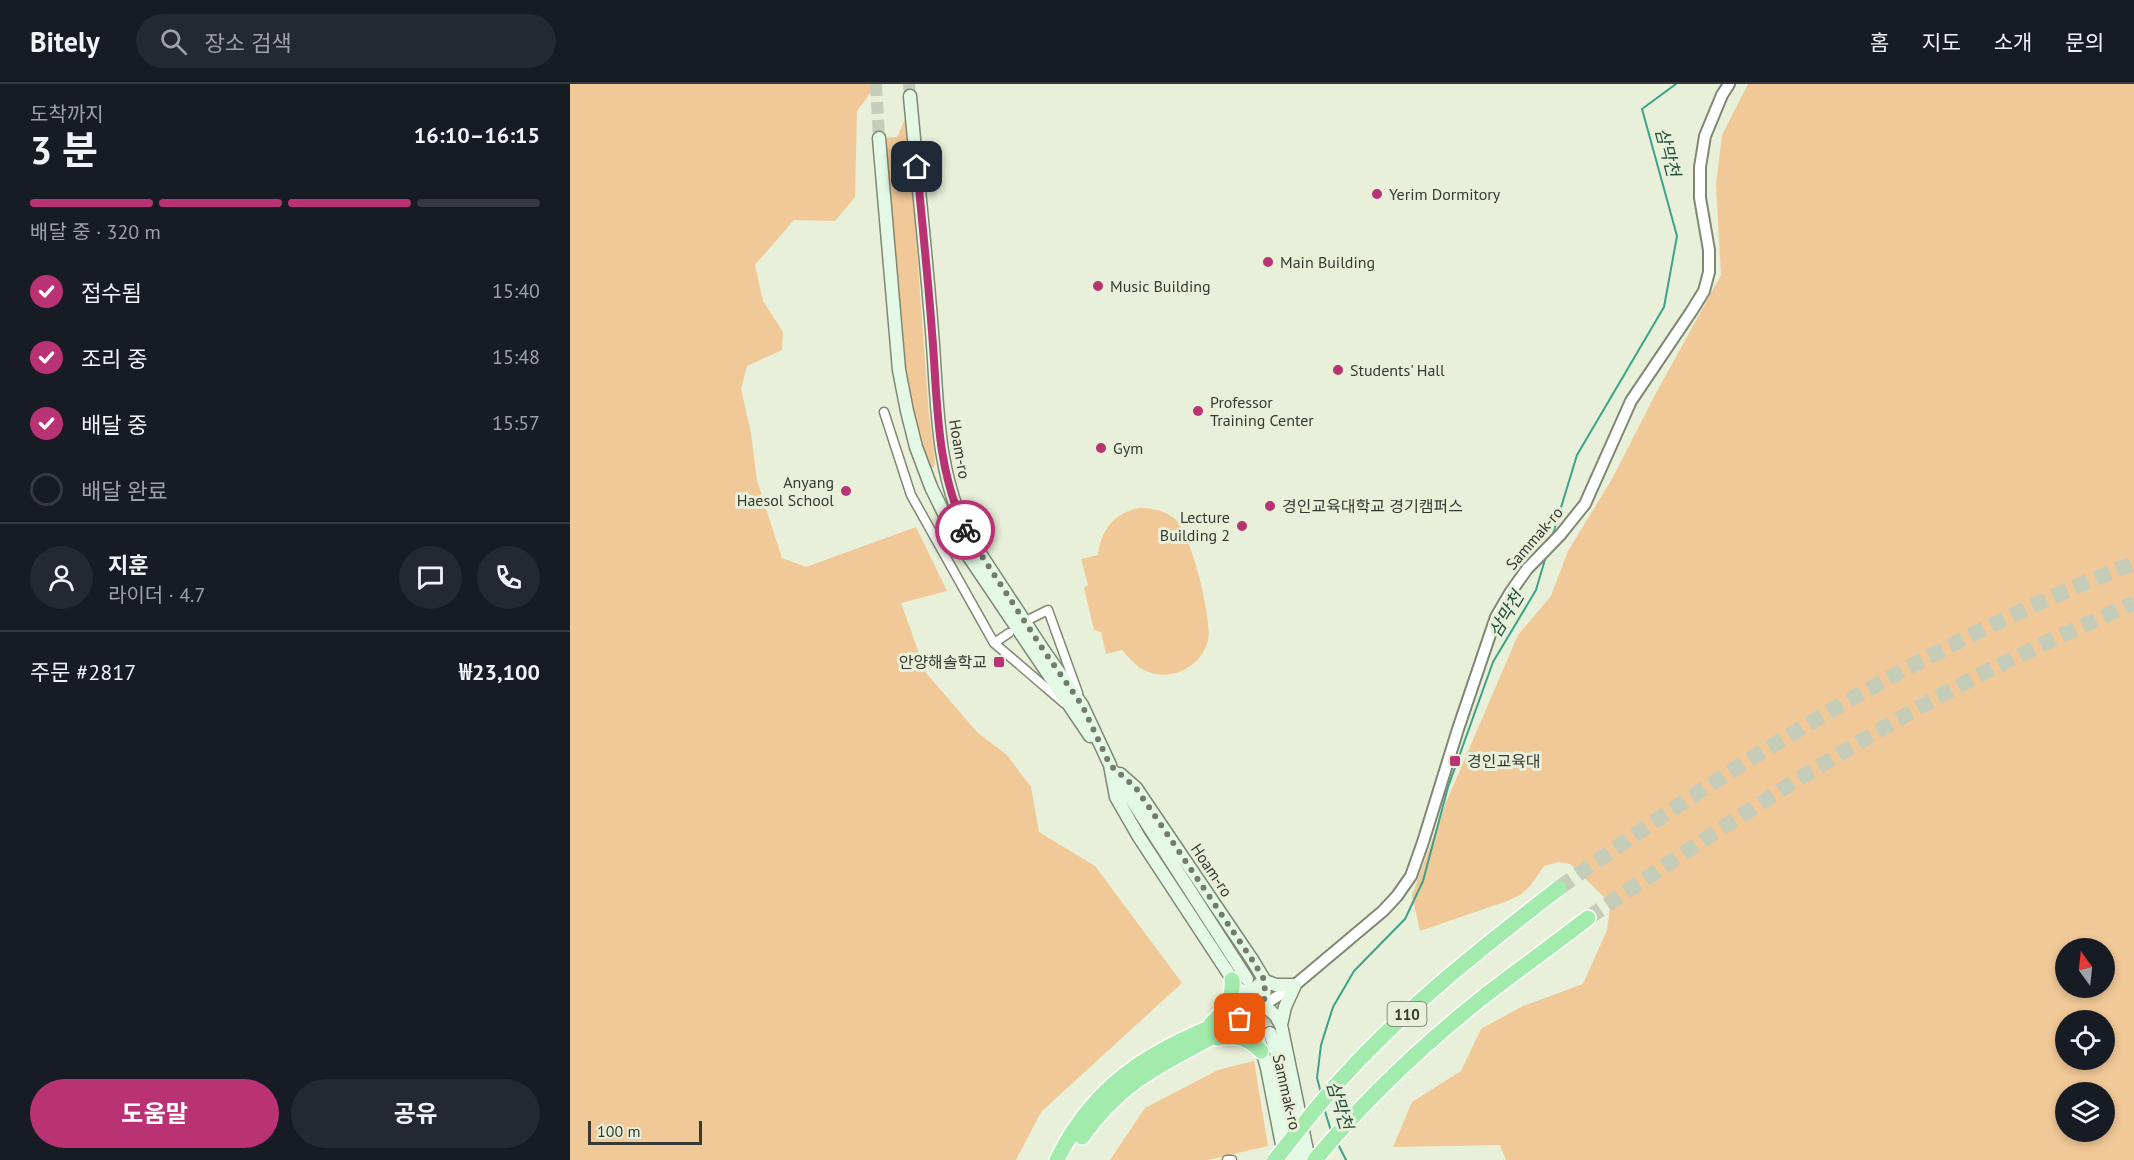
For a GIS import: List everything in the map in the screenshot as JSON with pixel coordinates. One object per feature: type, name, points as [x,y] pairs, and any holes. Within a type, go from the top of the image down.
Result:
[{"type":"highway","name":"110","points":[[1275,1160],[1346,1074],[1418,1003],[1559,888]]},
{"type":"highway","name":"110","points":[[1315,1160],[1395,1075],[1451,1024],[1480,999],[1588,918]]},
{"type":"highway","points":[[1204,1035],[1224,1010],[1240,983]]},
{"type":"highway","points":[[1066,1159],[1091,1124],[1122,1091],[1151,1069],[1204,1035],[1230,1028],[1257,1008]]},
{"type":"highway","points":[[1204,1035],[1242,1037],[1254,1043],[1261,1051]]},
{"type":"highway","points":[[1265,1160],[1311,1114]]},
{"type":"highway","points":[[1320,1160],[1327,1146]]},
{"type":"main road","name":"Hoam-ro","points":[[910,96],[940,446],[957,512],[966,532],[1044,651],[1110,765],[1116,797],[1139,837],[1257,1008]]},
{"type":"main road","name":"Hoam-ro","points":[[879,138],[899,370],[916,447],[931,487],[955,536],[1078,708]]},
{"type":"main road","name":"Hoam-ro","points":[[1110,765],[1136,788],[1172,838],[1265,981]]},
{"type":"main road","points":[[1265,981],[1276,985],[1295,985],[1276,1029]]},
{"type":"main road","points":[[1240,983],[1255,988],[1265,981]]},
{"type":"main road","points":[[1257,1008],[1265,981]]},
{"type":"main road","name":"Sammak-ro","points":[[1285,1160],[1257,1035],[1257,1008],[1276,1016],[1276,1051],[1297,1160]]},
{"type":"main road","name":"Sammak-ro","points":[[1276,1029],[1284,1038],[1309,1160]]},
{"type":"main road","points":[[1257,1035],[1274,1030],[1284,1038]]},
{"type":"street","name":"Sammak-ro","points":[[1257,1008],[1295,985],[1383,911],[1411,876],[1496,617],[1510,593],[1540,554],[1561,534],[1586,504],[1631,401],[1704,291],[1709,272],[1709,250],[1700,198],[1700,167],[1706,136],[1722,95],[1729,84]]},
{"type":"street","points":[[884,412],[911,495],[994,643],[1078,708]]},
{"type":"street","points":[[1030,619],[1048,610],[1078,708]]},
{"type":"street","points":[[994,643],[1009,633]]},
{"type":"street","points":[[1227,1160],[1232,1160]]},
{"type":"shaded area","points":[[570,84],[877,84],[857,111],[855,197],[835,221],[794,220],[755,265],[763,301],[783,332],[782,350],[747,366],[741,389],[751,433],[757,481],[782,558],[806,567],[916,527],[947,591],[901,603],[926,673],[978,733],[1007,755],[1031,787],[1039,832],[1095,866],[1182,983],[1041,1112],[1016,1160],[570,1160]]},
{"type":"shaded area","points":[[1748,84],[2134,84],[2134,1160],[1506,1160],[1500,1145],[1393,1147],[1412,1102],[1461,1071],[1481,1029],[1523,1006],[1583,984],[1607,930],[1610,909],[1603,896],[1570,864],[1559,862],[1544,866],[1530,886],[1520,895],[1420,931],[1412,895],[1445,805],[1518,635],[1551,596],[1568,551],[1612,479],[1721,275],[1716,185],[1722,135]]},
{"type":"shaded area","points":[[907,115],[934,468],[926,461],[908,382],[897,301],[890,220],[884,138],[897,137]]},
{"type":"shaded area","points":[[1139,508],[1169,515],[1183,529],[1200,579],[1207,615],[1209,630],[1205,650],[1192,665],[1184,670],[1165,675],[1146,671],[1136,665],[1122,650],[1106,654],[1101,632],[1094,630],[1084,588],[1088,585],[1081,559],[1098,555],[1102,538],[1110,524],[1122,514]]},
{"type":"shaded area","points":[[1254,1061],[1268,1146],[1208,1160],[1110,1160],[1145,1108],[1218,1070]]},
{"type":"waterway","name":"삼막천","points":[[1552,537],[1577,455],[1664,307],[1677,236],[1642,109],[1676,84]]},
{"type":"waterway","name":"삼막천","points":[[1321,1093],[1317,1078],[1321,1045],[1333,1007],[1354,971],[1405,919],[1423,881],[1448,787],[1493,662],[1536,590],[1546,556]]},
{"type":"waterway","name":"삼막천","points":[[1324,1108],[1331,1131]]},
{"type":"waterway","name":"삼막천","points":[[1338,1144],[1346,1160]]},
{"type":"tunnel","points":[[876,84],[879,138]]},
{"type":"tunnel","points":[[909,84],[910,96]]},
{"type":"tunnel","points":[[1559,888],[1695,794],[1836,708],[1909,667],[1983,630],[2134,563]]},
{"type":"tunnel","points":[[1588,918],[1764,801],[1899,719],[1992,669],[2134,603]]},
{"type":"tunnel","points":[[1248,982],[1262,1006],[1270,1033]]},
{"type":"way so far","points":[[965,530],[1082,705],[1110,765],[1136,788],[1265,981],[1264,1005],[1240,1019]]},
{"type":"place","name":"Yerim Dormitory","points":[[1377,194]]},
{"type":"place","name":"Main Building","points":[[1268,262]]},
{"type":"place","name":"Music Building","points":[[1098,286]]},
{"type":"place","name":"Students' Hall","points":[[1338,370]]},
{"type":"place","name":"Professor Training Center","points":[[1198,411]]},
{"type":"place","name":"Gym","points":[[1101,448]]},
{"type":"place","name":"Anyang Haesol School","points":[[846,491]]},
{"type":"place","name":"경인교육대학교 경기캠퍼스","points":[[1270,506]]},
{"type":"place","name":"Lecture Building 2","points":[[1242,526]]},
{"type":"place","name":"안양해솔학교","points":[[999,662]]},
{"type":"place","name":"경인교육대","points":[[1455,761]]},
{"type":"route","points":[[917,167],[940,446],[948,483],[965,530]]}]
